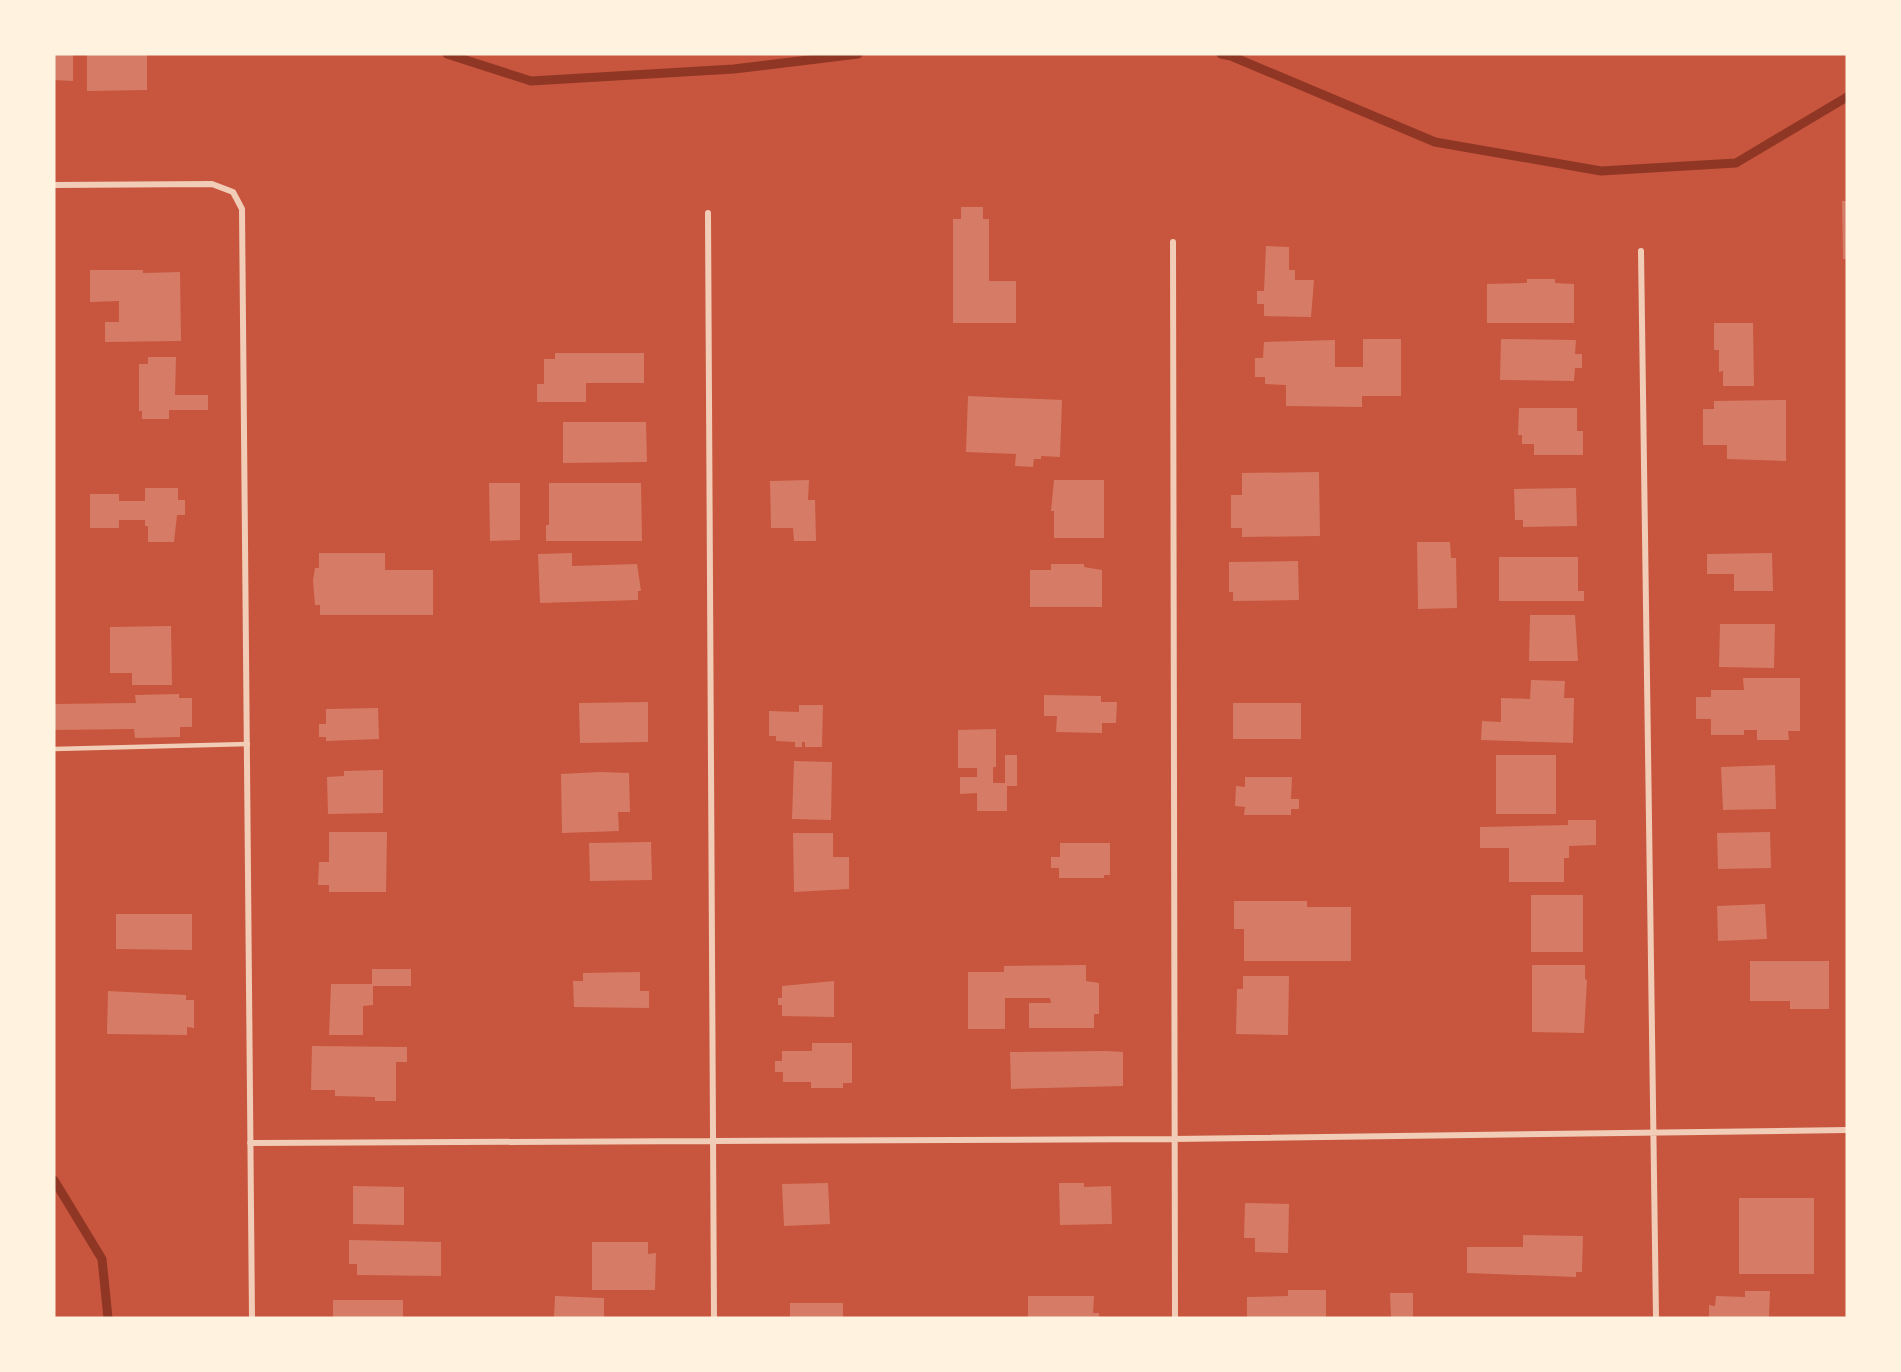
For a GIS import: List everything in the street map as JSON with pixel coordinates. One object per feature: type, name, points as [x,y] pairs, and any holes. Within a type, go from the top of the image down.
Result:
[{"type":"street","points":[[54,185],[212,184],[233,192],[242,209],[252,1318]]},
{"type":"street","points":[[708,213],[714,1318]]},
{"type":"street","points":[[1173,242],[1175,1318]]},
{"type":"street","points":[[1641,251],[1656,1318]]},
{"type":"street","points":[[250,1143],[1173,1139],[1847,1130]]},
{"type":"lane","points":[[54,749],[248,744]]},
{"type":"building","points":[[54,54],[73,54],[73,81],[54,80]]},
{"type":"building","points":[[87,54],[147,54],[147,90],[87,91]]},
{"type":"building","points":[[1842,201],[1847,201],[1847,259],[1843,259]]},
{"type":"building","points":[[961,207],[983,207],[983,219],[989,219],[989,281],[1016,281],[1016,323],[953,323],[953,219],[961,219]]},
{"type":"building","points":[[1266,246],[1289,247],[1289,270],[1295,270],[1295,280],[1314,280],[1311,317],[1264,316],[1264,304],[1257,304],[1257,291],[1264,291]]},
{"type":"building","points":[[90,270],[143,270],[143,273],[180,272],[181,341],[105,342],[105,322],[119,322],[119,301],[90,302]]},
{"type":"building","points":[[1527,279],[1555,279],[1555,283],[1574,284],[1574,323],[1487,323],[1487,284],[1527,283]]},
{"type":"building","points":[[1714,323],[1753,323],[1754,386],[1723,386],[1723,371],[1719,372],[1719,350],[1714,350]]},
{"type":"building","points":[[1363,339],[1401,339],[1401,396],[1362,396],[1362,407],[1286,406],[1286,385],[1265,384],[1265,377],[1255,377],[1255,358],[1263,358],[1264,342],[1335,340],[1335,367],[1363,367]]},
{"type":"building","points":[[1501,339],[1576,340],[1575,354],[1582,354],[1582,368],[1575,368],[1574,381],[1500,380]]},
{"type":"building","points":[[555,353],[644,353],[644,383],[586,383],[586,402],[537,402],[537,384],[544,384],[544,359],[555,359]]},
{"type":"building","points":[[148,357],[176,357],[175,395],[208,395],[208,410],[169,410],[169,419],[142,419],[142,411],[139,411],[139,364],[148,364]]},
{"type":"building","points":[[968,396],[1062,400],[1060,457],[1041,456],[1041,459],[1034,459],[1033,467],[1015,466],[1016,454],[966,452]]},
{"type":"building","points":[[1786,400],[1786,461],[1727,459],[1727,445],[1703,445],[1703,409],[1714,409],[1714,401]]},
{"type":"building","points":[[1519,408],[1577,408],[1577,431],[1583,431],[1583,455],[1534,455],[1534,444],[1522,444],[1522,435],[1518,435]]},
{"type":"building","points":[[563,422],[646,422],[647,462],[563,463]]},
{"type":"building","points":[[1319,472],[1320,536],[1242,537],[1242,528],[1231,528],[1231,495],[1242,495],[1242,473]]},
{"type":"building","points":[[809,480],[808,500],[815,500],[816,541],[794,541],[793,528],[771,528],[770,481]]},
{"type":"building","points":[[1054,480],[1104,480],[1104,538],[1054,538],[1054,511],[1051,511]]},
{"type":"building","points":[[489,483],[520,483],[520,540],[490,541]]},
{"type":"building","points":[[549,483],[641,483],[642,541],[546,541],[546,525],[549,525]]},
{"type":"building","points":[[145,488],[178,488],[178,500],[185,500],[185,515],[177,515],[174,542],[148,542],[148,526],[145,526],[145,520],[119,520],[119,528],[90,528],[90,494],[119,494],[119,501],[145,501]]},
{"type":"building","points":[[1576,488],[1577,526],[1523,527],[1523,520],[1515,520],[1514,489]]},
{"type":"building","points":[[1417,542],[1450,542],[1451,558],[1456,558],[1457,608],[1418,609]]},
{"type":"building","points":[[319,553],[385,553],[385,570],[433,570],[433,615],[320,615],[320,605],[315,605],[313,580],[315,568],[319,568]]},
{"type":"building","points":[[572,553],[572,566],[637,564],[641,591],[638,591],[638,600],[540,603],[538,554]]},
{"type":"building","points":[[1772,553],[1773,591],[1734,591],[1734,574],[1707,574],[1707,554]]},
{"type":"building","points":[[1499,557],[1578,557],[1578,591],[1584,591],[1584,601],[1499,601]]},
{"type":"building","points":[[1298,561],[1299,600],[1233,601],[1233,592],[1229,592],[1229,562]]},
{"type":"building","points":[[1051,564],[1084,564],[1084,567],[1102,570],[1102,607],[1030,607],[1030,570],[1051,570]]},
{"type":"building","points":[[1530,615],[1575,615],[1578,661],[1529,661]]},
{"type":"building","points":[[1720,624],[1775,624],[1774,668],[1719,667]]},
{"type":"building","points":[[171,626],[172,685],[132,685],[132,673],[110,673],[110,627]]},
{"type":"building","points":[[1743,678],[1800,678],[1800,731],[1788,731],[1789,740],[1757,740],[1757,730],[1744,730],[1744,735],[1711,735],[1711,719],[1696,719],[1696,697],[1711,697],[1711,690],[1744,690]]},
{"type":"building","points":[[1531,680],[1565,681],[1564,698],[1574,698],[1573,743],[1481,740],[1482,721],[1501,722],[1501,698],[1530,699]]},
{"type":"building","points":[[179,694],[179,698],[192,698],[192,727],[180,727],[180,737],[135,738],[134,729],[54,730],[54,704],[136,703],[135,695]]},
{"type":"building","points":[[1044,695],[1101,696],[1101,702],[1117,702],[1116,723],[1102,723],[1102,733],[1056,732],[1057,716],[1044,716]]},
{"type":"building","points":[[648,702],[648,742],[580,743],[579,703]]},
{"type":"building","points":[[1233,703],[1301,703],[1301,739],[1233,739]]},
{"type":"building","points":[[799,705],[823,705],[822,747],[805,747],[805,742],[802,742],[802,747],[795,747],[795,742],[776,741],[776,736],[769,736],[769,711],[799,712]]},
{"type":"building","points":[[378,708],[379,739],[326,741],[326,737],[319,737],[319,724],[326,724],[326,709]]},
{"type":"building","points":[[996,729],[996,767],[993,767],[993,783],[1005,783],[1005,755],[1017,755],[1017,786],[1007,786],[1007,811],[977,811],[977,793],[960,794],[960,777],[977,777],[977,768],[958,768],[958,730]]},
{"type":"building","points":[[1496,755],[1556,755],[1556,814],[1496,814]]},
{"type":"building","points":[[794,761],[832,762],[831,820],[792,819]]},
{"type":"building","points":[[1775,765],[1776,809],[1723,810],[1721,767]]},
{"type":"building","points":[[383,770],[383,813],[328,814],[327,777],[344,776],[344,771]]},
{"type":"building","points":[[629,773],[630,812],[618,812],[619,831],[562,833],[561,774]]},
{"type":"building","points":[[1245,777],[1292,777],[1291,799],[1299,799],[1299,809],[1291,809],[1291,815],[1244,815],[1245,807],[1235,806],[1236,786],[1245,787]]},
{"type":"building","points":[[1568,820],[1596,820],[1596,845],[1569,846],[1569,858],[1564,858],[1564,882],[1509,882],[1509,848],[1480,848],[1480,827],[1568,825]]},
{"type":"building","points":[[329,832],[387,832],[386,892],[329,892],[329,885],[318,885],[319,862],[329,862]]},
{"type":"building","points":[[1770,832],[1771,868],[1718,869],[1717,833]]},
{"type":"building","points":[[793,833],[833,833],[833,857],[849,857],[849,889],[794,892]]},
{"type":"building","points":[[651,842],[652,880],[590,881],[589,843]]},
{"type":"building","points":[[1060,843],[1110,843],[1110,875],[1104,875],[1104,878],[1059,878],[1059,868],[1051,868],[1051,857],[1060,857]]},
{"type":"building","points":[[1531,895],[1583,895],[1583,952],[1531,952]]},
{"type":"building","points":[[1234,901],[1307,901],[1307,907],[1351,907],[1351,961],[1244,961],[1244,929],[1234,929]]},
{"type":"building","points":[[1765,904],[1767,939],[1718,941],[1717,906]]},
{"type":"building","points":[[116,914],[192,914],[192,950],[116,949]]},
{"type":"building","points":[[1750,961],[1829,961],[1829,1009],[1790,1009],[1790,1001],[1750,1001]]},
{"type":"building","points":[[1086,965],[1086,981],[1099,983],[1099,1014],[1094,1014],[1094,1028],[1029,1028],[1029,1003],[1051,1003],[1050,998],[1005,998],[1005,1029],[968,1029],[968,972],[1004,972],[1004,966]]},
{"type":"building","points":[[1532,965],[1585,965],[1585,979],[1587,980],[1584,1033],[1532,1032]]},
{"type":"building","points":[[372,969],[411,969],[411,986],[373,986],[373,1005],[363,1006],[363,1035],[329,1035],[331,984],[372,984]]},
{"type":"building","points":[[640,972],[640,991],[649,991],[649,1008],[574,1007],[573,981],[583,981],[583,973]]},
{"type":"building","points":[[1243,976],[1289,976],[1288,1035],[1236,1034],[1237,989],[1243,989]]},
{"type":"building","points":[[834,981],[834,1017],[782,1016],[782,1005],[778,1005],[778,998],[782,998],[782,986]]},
{"type":"building","points":[[108,991],[186,995],[186,1000],[194,1000],[194,1028],[187,1027],[187,1035],[107,1034]]},
{"type":"building","points":[[812,1043],[852,1043],[852,1083],[843,1083],[843,1088],[811,1088],[811,1082],[783,1082],[783,1072],[775,1072],[775,1061],[782,1061],[782,1051],[812,1051]]},
{"type":"building","points":[[312,1046],[407,1047],[407,1062],[396,1062],[396,1101],[375,1101],[375,1097],[335,1096],[335,1090],[311,1090]]},
{"type":"building","points":[[1010,1052],[1123,1052],[1123,1086],[1011,1089]]},
{"type":"building","points":[[828,1183],[830,1224],[784,1226],[782,1184]]},
{"type":"building","points":[[1059,1183],[1084,1183],[1084,1187],[1111,1186],[1112,1224],[1060,1225]]},
{"type":"building","points":[[353,1186],[404,1187],[404,1225],[353,1224]]},
{"type":"building","points":[[1739,1198],[1814,1198],[1814,1274],[1739,1274]]},
{"type":"building","points":[[1245,1203],[1289,1204],[1288,1253],[1255,1252],[1255,1238],[1244,1238]]},
{"type":"building","points":[[1523,1235],[1583,1236],[1582,1272],[1576,1272],[1576,1277],[1467,1273],[1467,1247],[1523,1247]]},
{"type":"building","points":[[349,1240],[441,1242],[441,1276],[357,1275],[357,1264],[349,1264]]},
{"type":"building","points":[[592,1242],[648,1242],[648,1254],[656,1253],[655,1290],[592,1290]]},
{"type":"building","points":[[1288,1290],[1326,1290],[1326,1318],[1247,1318],[1247,1297],[1288,1296]]},
{"type":"building","points":[[1745,1291],[1770,1291],[1769,1318],[1709,1317],[1709,1305],[1715,1306],[1716,1296],[1745,1297]]},
{"type":"building","points":[[1390,1293],[1413,1293],[1413,1318],[1391,1318]]},
{"type":"building","points":[[555,1296],[604,1298],[604,1318],[554,1318]]},
{"type":"building","points":[[1028,1296],[1094,1296],[1093,1313],[1099,1313],[1099,1318],[1028,1318]]},
{"type":"building","points":[[333,1300],[403,1300],[403,1318],[333,1318]]},
{"type":"building","points":[[790,1303],[843,1303],[843,1318],[790,1318]]},
{"type":"waterway","points":[[447,54],[531,81],[734,69],[858,54]]},
{"type":"waterway","points":[[1221,54],[1231,56],[1435,142],[1601,171],[1736,163],[1847,97]]},
{"type":"waterway","points":[[54,1180],[102,1259],[108,1318]]}]
